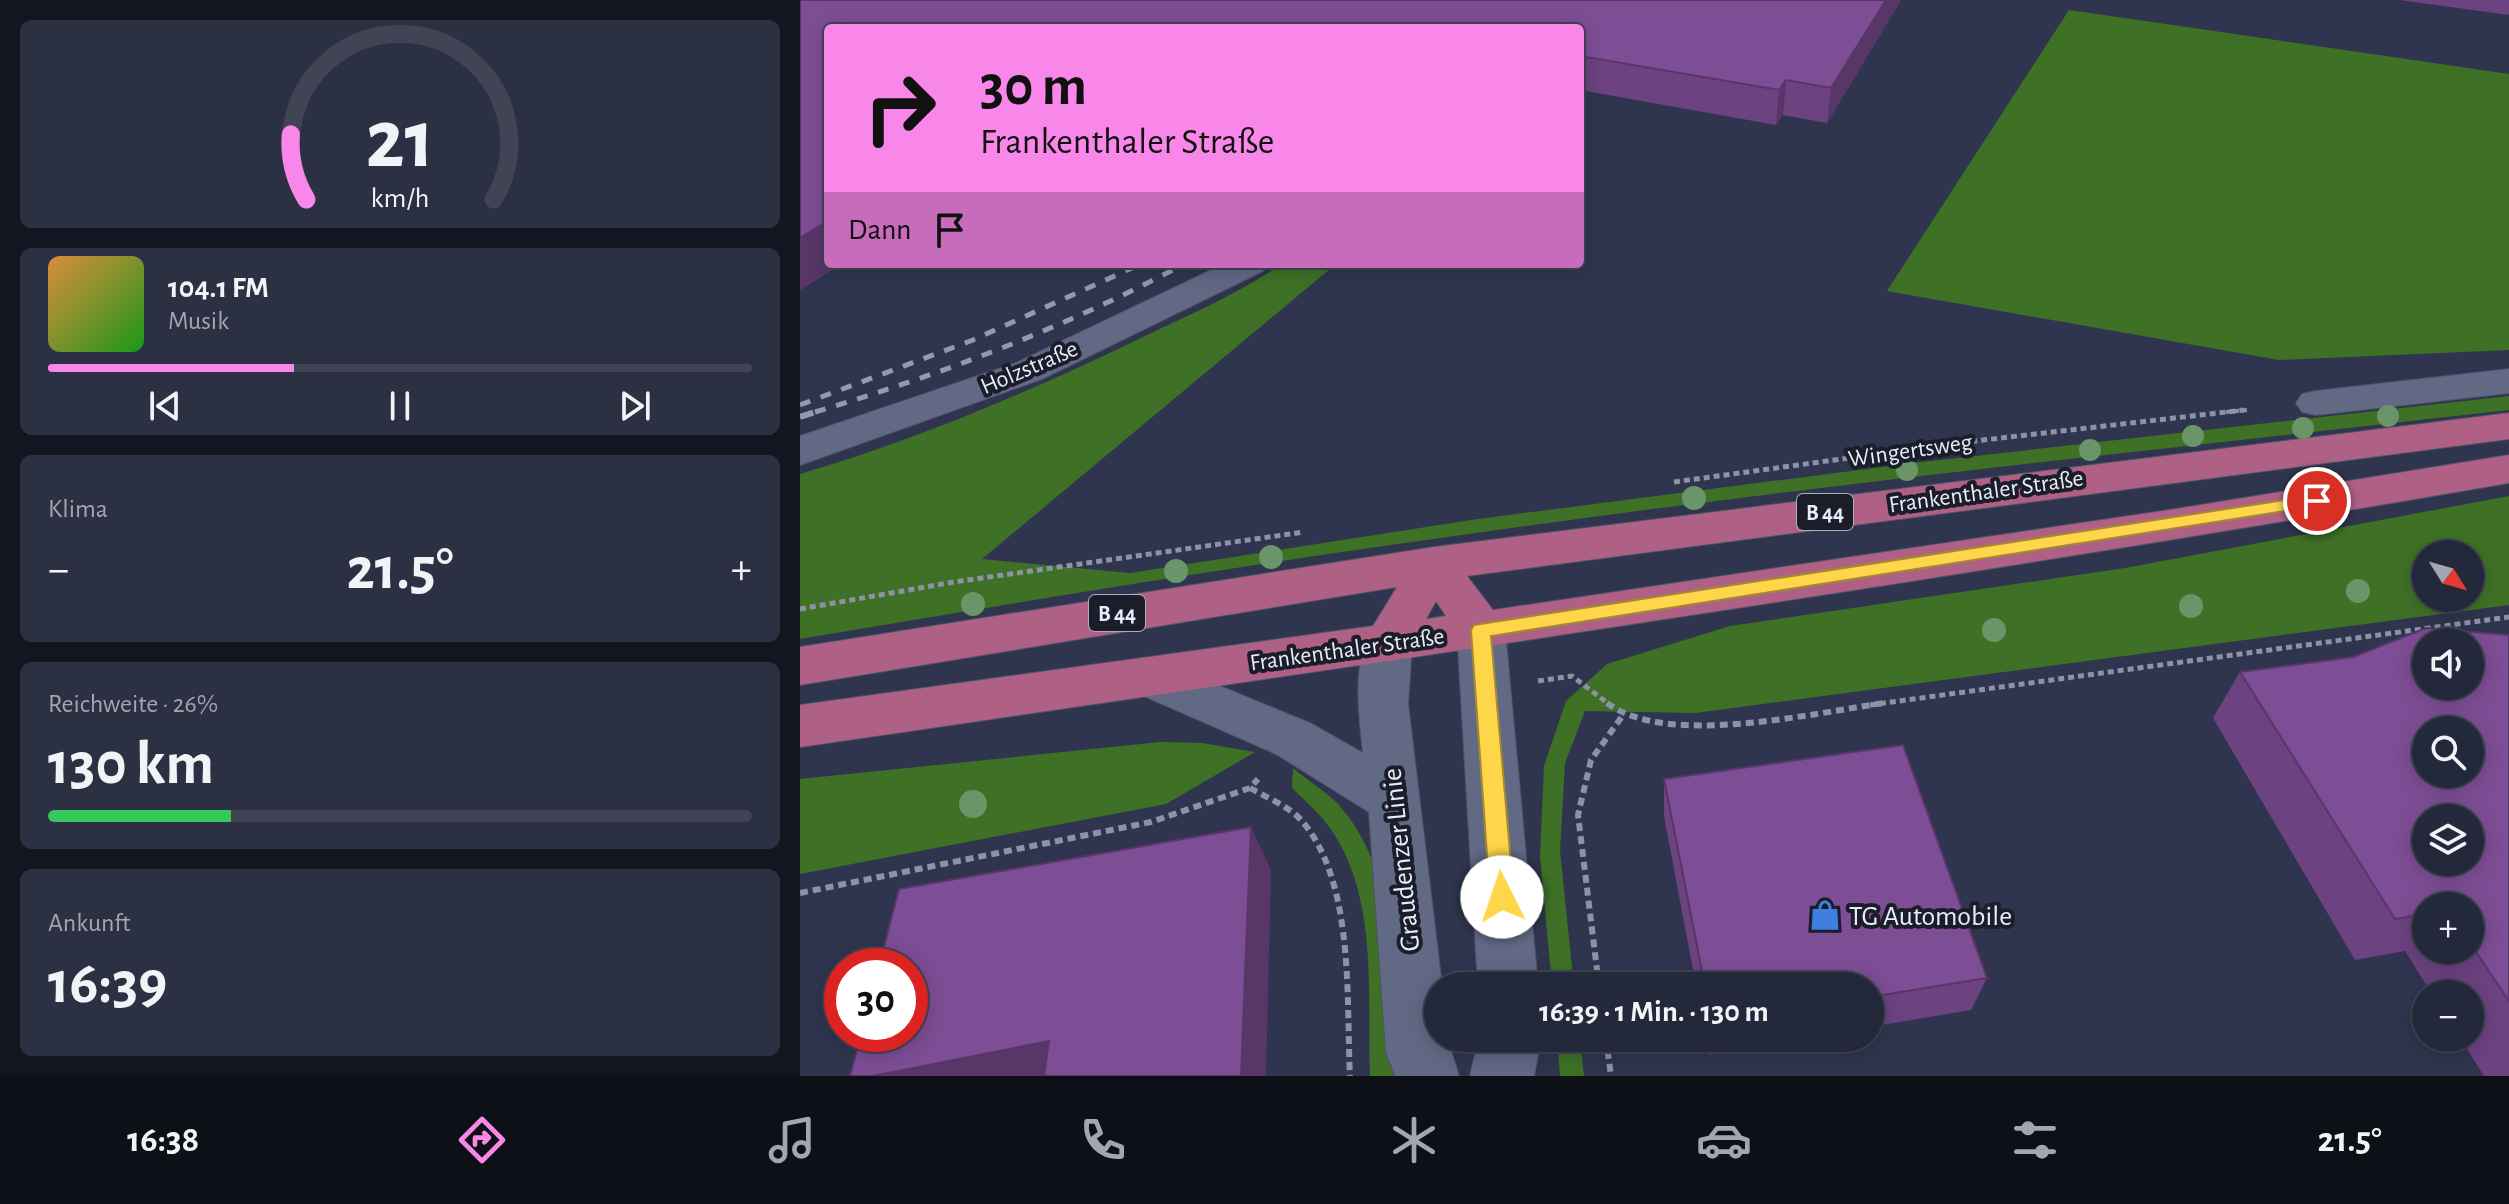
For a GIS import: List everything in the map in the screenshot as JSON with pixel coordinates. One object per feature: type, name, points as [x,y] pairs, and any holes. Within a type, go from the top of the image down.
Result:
[{"type":"main road","name":"Frankenthaler Straße","points":[[800,666],[1434,564],[2509,426]]},
{"type":"main road","name":"Frankenthaler Straße","points":[[800,726],[1481,630],[2169,526],[2509,469]]},
{"type":"main road","points":[[1388,643],[1434,564],[1481,630]]},
{"type":"street","name":"Holzstraße","points":[[800,451],[1029,371],[1243,268]]},
{"type":"street","points":[[2316,403],[2509,381]]},
{"type":"street","points":[[1481,630],[1488,688],[1507,972]]},
{"type":"street","name":"Graudenzer Linie","points":[[1388,643],[1383,704],[1417,1052],[1427,1076]]},
{"type":"street","points":[[1152,678],[1294,739],[1394,799]]},
{"type":"street","points":[[1502,1076],[1507,1052]]},
{"type":"path","name":"Wingertsweg","points":[[1670,482],[1966,442],[2316,403]]},
{"type":"path","points":[[800,609],[954,582],[1312,531]]},
{"type":"path","points":[[1488,688],[1572,676],[1623,715],[1704,728],[2509,617]]},
{"type":"path","points":[[1597,972],[1578,815],[1591,760],[1623,715]]},
{"type":"path","points":[[800,893],[1151,822],[1250,788],[1294,739]]},
{"type":"path","points":[[1250,788],[1299,818],[1327,864],[1339,905],[1350,1076]]},
{"type":"path","points":[[1608,1052],[1611,1076]]},
{"type":"green space","points":[[2069,10],[2509,74],[2509,350],[2279,360],[1887,291]]},
{"type":"green space","points":[[1276,268],[1331,268],[982,559],[1130,573],[1478,519],[1913,463],[2509,396],[2509,410],[1605,515],[1222,570],[800,639],[800,474],[887,446],[1016,395],[1100,358],[1248,285]]},
{"type":"green space","points":[[2509,496],[2509,605],[2484,608],[2484,540],[2412,540],[2412,612],[2456,612],[1695,713],[1585,711],[1565,763],[1560,851],[1573,972],[1551,972],[1540,856],[1544,766],[1566,701],[1607,664],[1730,626],[2125,568]]},
{"type":"green space","points":[[1161,742],[1202,743],[1255,752],[1166,804],[800,874],[800,779]]},
{"type":"green space","points":[[1293,768],[1337,803],[1358,832],[1373,863],[1383,897],[1393,969],[1396,1076],[1370,1076],[1367,942],[1354,876],[1341,846],[1323,819],[1292,788]]},
{"type":"green space","points":[[1558,1052],[1581,1052],[1584,1076],[1560,1076]]},
{"type":"building","points":[[800,0],[1886,0],[1831,88],[1786,80],[1779,90],[1584,57],[1584,24],[824,24],[824,223],[800,238]]},
{"type":"building","points":[[2484,633],[2509,635],[2509,1001],[2484,964],[2484,892],[2412,892],[2412,916],[2395,919],[2240,672],[2353,657],[2412,634],[2412,700],[2484,700]]},
{"type":"building","points":[[1903,745],[1987,978],[1884,995],[1884,972],[1702,972],[1664,779]]},
{"type":"building","points":[[1251,827],[1241,1076],[1044,1076],[1049,1041],[873,1076],[850,1076],[856,1052],[928,1052],[928,948],[884,948],[899,889]]},
{"type":"railway","points":[[800,405],[973,340],[1132,268]]},
{"type":"railway","points":[[815,412],[910,382],[1003,347],[1095,308],[1176,268]]},
{"type":"railway","points":[[815,412],[821,410]]},
{"type":"railway","points":[[800,417],[815,412]]},
{"type":"place","name":"TG Automobile","points":[[1825,915]]},
{"type":"route","points":[[1502,897],[1488,688],[1481,630],[2317,501]]}]
